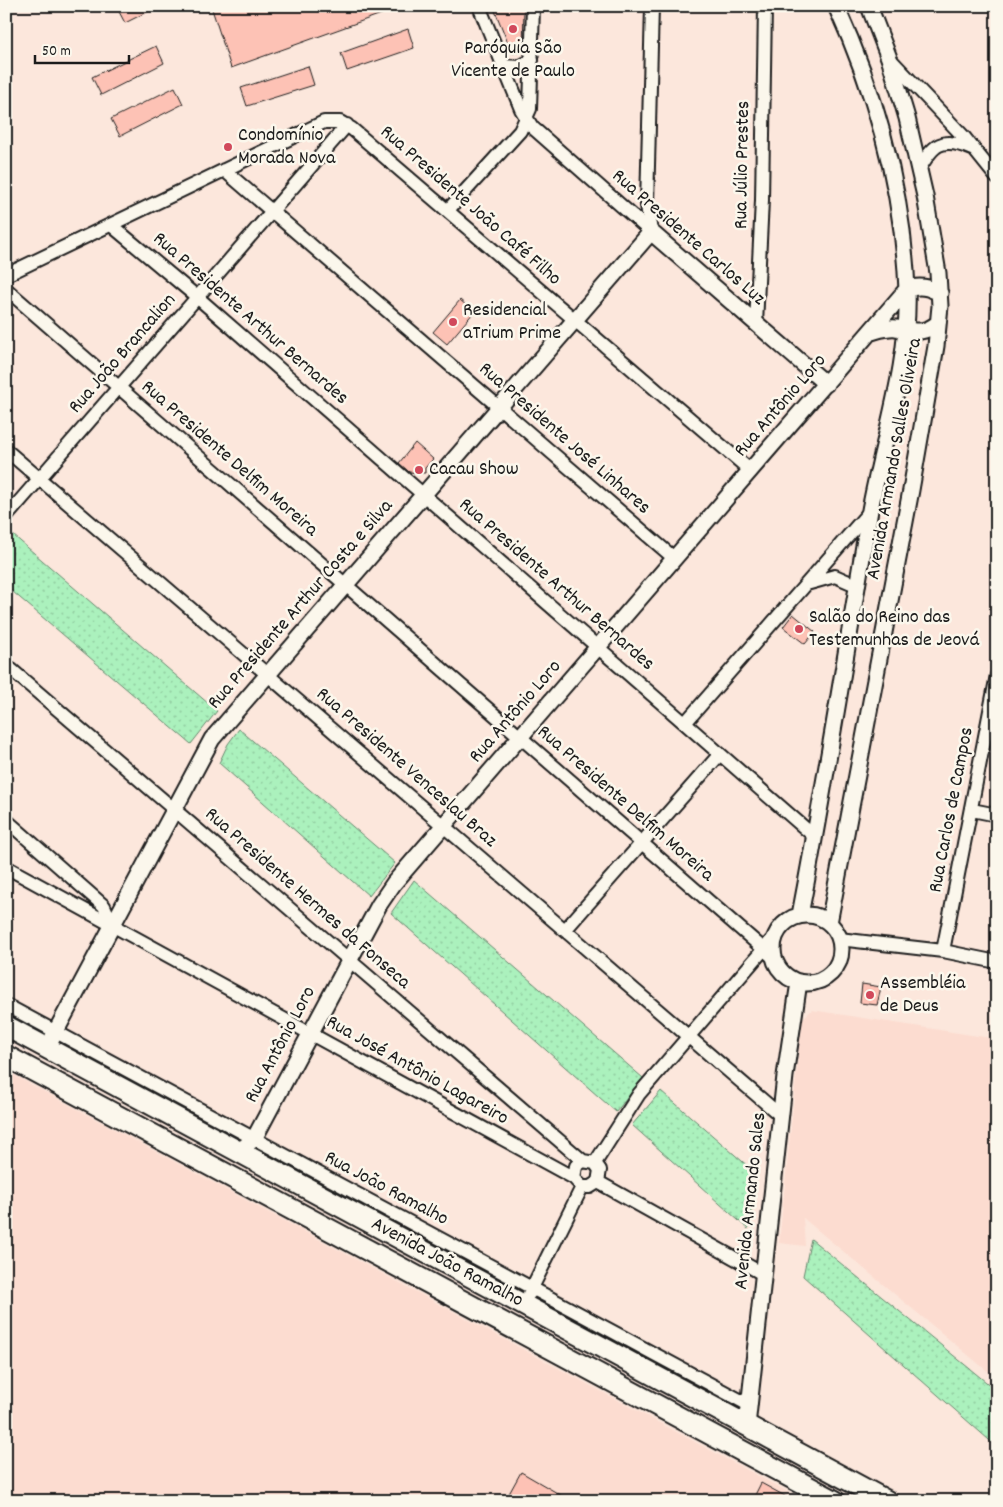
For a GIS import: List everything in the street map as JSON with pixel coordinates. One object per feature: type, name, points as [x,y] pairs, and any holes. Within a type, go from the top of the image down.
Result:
[{"type":"highway","name":"Avenida João Ramalho","points":[[6,1026],[51,1040],[247,1145],[528,1297],[747,1426],[887,1501]]},
{"type":"highway","points":[[44,1076],[42,1062],[51,1040]]},
{"type":"highway","name":"Avenida João Ramalho","points":[[6,1056],[108,1108],[835,1501]]},
{"type":"highway","points":[[108,1108],[176,1135],[212,1154],[223,1156],[247,1145]]},
{"type":"highway","points":[[745,1454],[747,1426]]},
{"type":"street","name":"Rua Presidente Carlos Luz","points":[[479,6],[521,109],[540,136],[826,384]]},
{"type":"street","points":[[448,210],[520,131],[527,118],[531,98],[533,6]]},
{"type":"street","points":[[651,232],[647,205],[652,6]]},
{"type":"street","name":"Rua Júlio Prestes","points":[[756,324],[762,200],[765,6]]},
{"type":"street","name":"Avenida Armando Salles Oliveira","points":[[800,915],[870,511],[905,331],[907,289],[896,192],[886,145],[870,90],[836,6]]},
{"type":"street","name":"Avenida Armando Salles Oliveira","points":[[829,923],[911,490],[938,323],[940,293],[932,238],[907,118],[889,58],[869,6]]},
{"type":"street","points":[[889,58],[956,128],[997,178]]},
{"type":"street","points":[[504,66],[519,67],[532,60]]},
{"type":"street","points":[[6,275],[324,122],[334,121],[347,125]]},
{"type":"street","name":"Rua Presidente João Café Filho","points":[[347,125],[751,471]]},
{"type":"street","name":"Rua João Brancalion","points":[[6,516],[347,125]]},
{"type":"street","points":[[919,170],[930,151],[944,142],[972,149]]},
{"type":"street","name":"Rua Presidente José Linhares","points":[[224,170],[675,559]]},
{"type":"street","name":"Rua Presidente Arthur Bernardes","points":[[112,224],[424,494],[815,837]]},
{"type":"street","name":"Rua Presidente Arthur Costa e Silva","points":[[51,1040],[212,739],[651,232]]},
{"type":"street","points":[[907,289],[917,286],[929,287],[940,293]]},
{"type":"street","name":"Rua Presidente Delfim Moreira","points":[[6,289],[772,958]]},
{"type":"street","name":"Rua Antônio Loro","points":[[247,1145],[385,895],[872,332],[907,289]]},
{"type":"street","points":[[872,332],[889,328],[924,332],[938,323]]},
{"type":"street","name":"Rua Presidente Venceslau Braz","points":[[6,450],[781,1116]]},
{"type":"street","points":[[685,723],[870,511]]},
{"type":"street","points":[[808,584],[835,576],[858,586]]},
{"type":"street","name":"Rua Presidente Hermes da Fonseca","points":[[6,665],[349,960],[589,1162]]},
{"type":"street","name":"Rua Carlos de Campos","points":[[943,951],[997,676]]},
{"type":"street","points":[[565,930],[720,754]]},
{"type":"street","points":[[972,810],[997,815]]},
{"type":"street","points":[[6,820],[104,906],[112,924]]},
{"type":"street","name":"Rua José Antônio Lagareiro","points":[[6,867],[60,895],[578,1182]]},
{"type":"street","points":[[60,895],[69,889],[74,879]]},
{"type":"street","points":[[800,915],[816,916],[829,923],[839,939],[841,953],[833,971],[816,981],[799,982],[785,975],[772,958],[778,931],[786,922],[800,915]]},
{"type":"street","points":[[745,933],[767,935],[778,931]]},
{"type":"street","points":[[839,939],[943,951],[997,962]]},
{"type":"street","points":[[744,972],[772,958]]},
{"type":"street","points":[[748,1405],[528,1297],[578,1182],[576,1166],[589,1162],[639,1094],[744,972],[772,958]]},
{"type":"street","name":"Avenida Armando Sales","points":[[747,1426],[781,1116],[799,982]]},
{"type":"street","points":[[6,1006],[51,1040]]},
{"type":"street","points":[[578,1182],[590,1187],[598,1182],[600,1170],[589,1162]]},
{"type":"street","points":[[598,1182],[763,1274]]},
{"type":"shaded area","points":[[812,1010],[997,1039],[997,1379],[803,1218],[805,1246],[779,1243],[802,1019]]},
{"type":"shaded area","points":[[6,1071],[805,1501],[6,1501]]},
{"type":"green space","points":[[13,535],[217,711],[191,744],[6,586],[6,543]]},
{"type":"green space","points":[[239,729],[395,863],[369,896],[219,763],[228,744]]},
{"type":"green space","points":[[414,880],[643,1078],[616,1112],[391,913]]},
{"type":"green space","points":[[661,1091],[757,1174],[748,1229],[632,1125]]},
{"type":"green space","points":[[811,1239],[997,1391],[997,1447],[803,1276]]},
{"type":"building","points":[[116,6],[159,6],[125,23]]},
{"type":"building","points":[[211,6],[398,6],[398,8],[231,68]]},
{"type":"building","name":"Paróquia São Vicente de Paulo","points":[[493,6],[524,6],[523,52],[512,53]]},
{"type":"building","points":[[408,29],[414,48],[347,71],[341,53]]},
{"type":"building","points":[[156,46],[164,63],[101,95],[92,77]]},
{"type":"building","points":[[308,66],[314,85],[247,106],[241,88]]},
{"type":"building","points":[[175,87],[183,104],[120,136],[111,119]]},
{"type":"building","name":"Residencial aTrium Prime","points":[[460,300],[474,312],[447,344],[433,332]]},
{"type":"building","points":[[415,443],[433,459],[425,468],[425,473],[409,472],[399,463]]},
{"type":"building","name":"Salão do Reino das Testemunhas de Jeová","points":[[793,614],[815,632],[805,644],[783,627]]},
{"type":"building","name":"Assembléia de Deus","points":[[862,984],[881,987],[877,1005],[860,1003]]},
{"type":"building","points":[[521,1472],[571,1501],[505,1501]]},
{"type":"building","points":[[761,1483],[794,1501],[752,1501]]},
{"type":"place","name":"Paróquia São Vicente de Paulo","points":[[513,29]]},
{"type":"place","name":"Condomínio Morada Nova","points":[[228,147]]},
{"type":"place","name":"Residencial aTrium Prime","points":[[453,322]]},
{"type":"place","name":"Cacau Show","points":[[419,470]]},
{"type":"place","name":"Salão do Reino das Testemunhas de Jeová","points":[[799,629]]},
{"type":"place","name":"Assembléia de Deus","points":[[870,995]]}]
